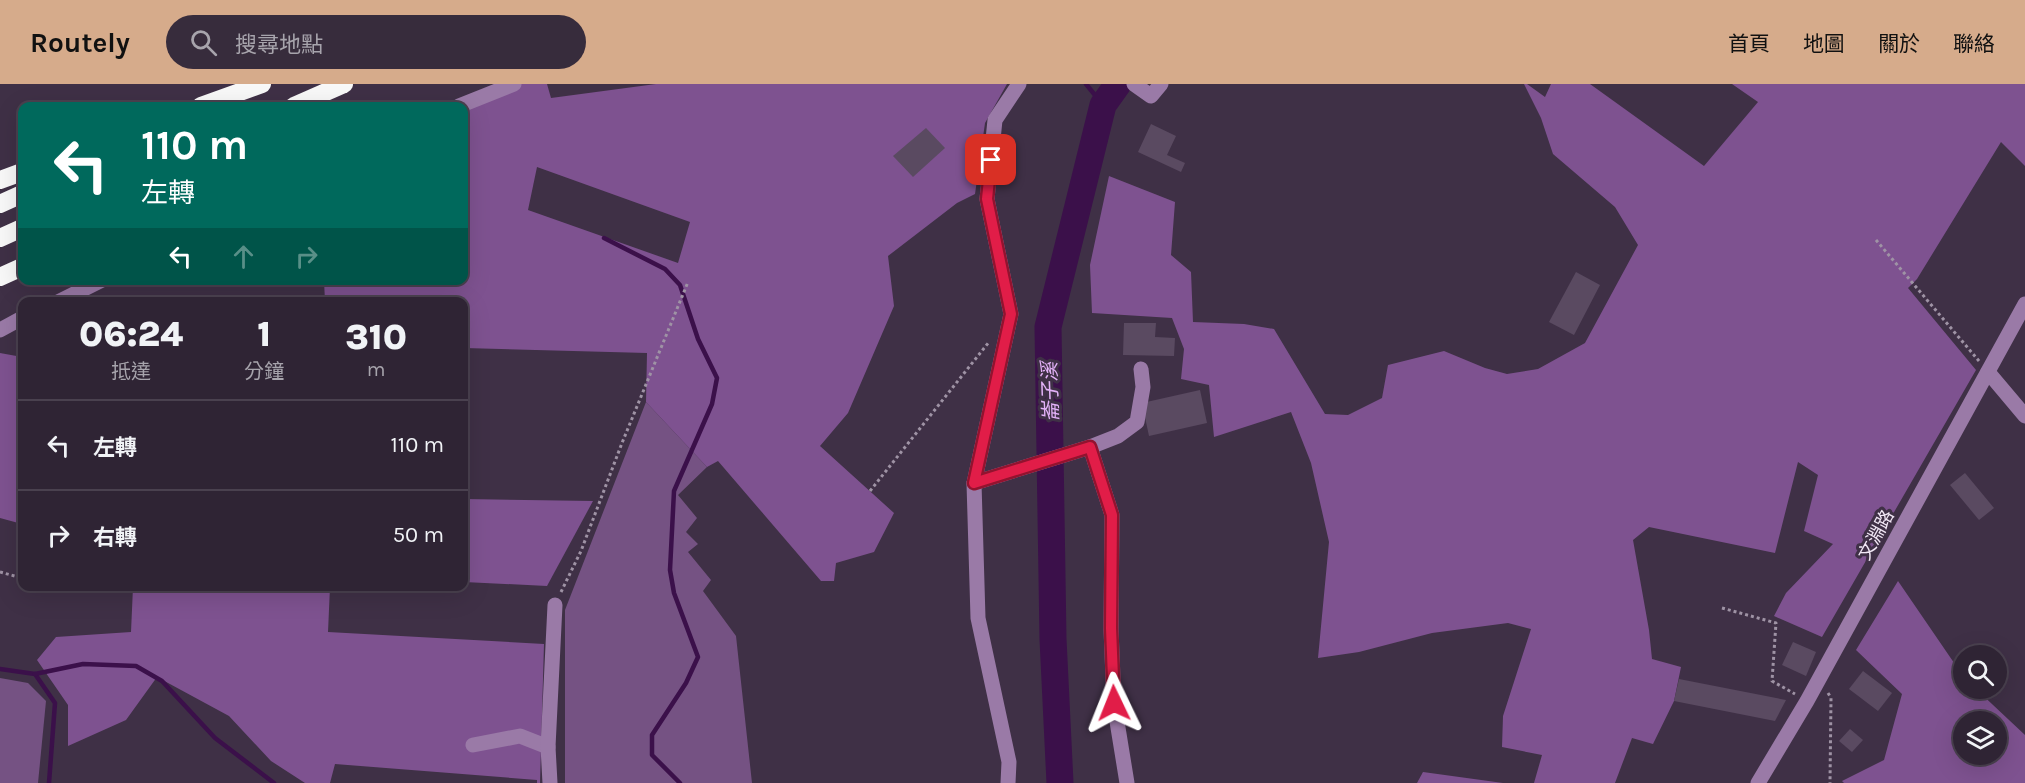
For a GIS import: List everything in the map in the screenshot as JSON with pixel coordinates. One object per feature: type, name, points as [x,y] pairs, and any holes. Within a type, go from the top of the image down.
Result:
[{"type":"highway","points":[[212,102],[264,84]]},
{"type":"highway","points":[[225,102],[264,84]]},
{"type":"highway","points":[[305,102],[345,84]]},
{"type":"highway","points":[[0,180],[18,173]]},
{"type":"highway","points":[[0,204],[18,196]]},
{"type":"highway","points":[[0,238],[18,230]]},
{"type":"highway","points":[[0,277],[18,269]]},
{"type":"street","points":[[468,102],[514,84]]},
{"type":"street","points":[[1008,783],[1010,762],[978,618],[974,483],[1011,314],[987,199],[995,120],[1019,84]]},
{"type":"street","points":[[1134,84],[1156,90]]},
{"type":"street","points":[[68,297],[92,285]]},
{"type":"street","name":"文淵路","points":[[1758,783],[1820,679],[2025,304]]},
{"type":"street","points":[[0,330],[18,320]]},
{"type":"street","points":[[974,483],[1118,436],[1137,422],[1143,387],[1142,369]]},
{"type":"street","points":[[1988,372],[2025,416]]},
{"type":"street","points":[[1090,447],[1112,515],[1111,628],[1114,703],[1127,783]]},
{"type":"street","points":[[550,783],[548,747],[555,605]]},
{"type":"street","points":[[473,745],[520,736],[548,747]]},
{"type":"path","points":[[1876,240],[1988,372]]},
{"type":"path","points":[[555,605],[581,551],[622,443],[688,282]]},
{"type":"path","points":[[870,491],[1011,314]]},
{"type":"path","points":[[0,572],[18,577]]},
{"type":"path","points":[[1722,608],[1776,623],[1772,681],[1807,701]]},
{"type":"path","points":[[1820,679],[1831,698],[1830,783]]},
{"type":"shaded area","points":[[520,84],[547,84],[551,98],[656,84],[1007,84],[985,123],[975,194],[957,203],[888,256],[894,306],[848,413],[820,446],[894,513],[874,552],[836,563],[834,581],[821,581],[718,461],[707,467],[646,402],[647,353],[468,348],[468,297],[325,297],[324,285],[468,285],[468,107]],"holes":[[[537,167],[690,222],[678,263],[528,210]]]},
{"type":"shaded area","points":[[1524,84],[1545,97],[1551,84],[1590,84],[1704,166],[1758,102],[1732,84],[2025,84],[2025,166],[2001,142],[1917,279],[1908,288],[1976,370],[1822,637],[1774,616],[1786,593],[1833,544],[1804,531],[1818,475],[1798,462],[1775,553],[1649,527],[1633,540],[1652,659],[1681,667],[1674,701],[1653,744],[1632,738],[1615,783],[1534,783],[1542,755],[1502,747],[1503,716],[1531,629],[1508,623],[1432,633],[1359,652],[1318,658],[1329,542],[1311,463],[1291,412],[1214,437],[1209,385],[1181,379],[1184,349],[1172,318],[1092,313],[1090,265],[1109,176],[1175,202],[1171,255],[1191,272],[1193,322],[1244,324],[1274,329],[1325,414],[1348,415],[1382,398],[1388,365],[1444,351],[1485,368],[1507,374],[1538,369],[1585,343],[1638,245],[1615,207],[1553,154],[1541,118]]},
{"type":"shaded area","points":[[0,353],[18,356],[18,523],[0,518]]},
{"type":"shaded area","points":[[646,402],[707,467],[678,495],[697,518],[686,532],[698,544],[688,552],[711,580],[703,591],[736,636],[752,783],[565,783],[565,610]]},
{"type":"shaded area","points":[[468,499],[593,501],[547,586],[468,582]]},
{"type":"shaded area","points":[[1898,581],[1953,661],[1953,699],[1987,699],[1999,711],[1953,711],[1953,765],[2007,765],[2007,718],[2025,735],[2025,783],[1844,783],[1842,781],[1884,760],[1902,694],[1856,650]]},
{"type":"shaded area","points":[[133,591],[330,591],[328,632],[544,644],[540,783],[537,783],[537,780],[335,764],[330,783],[305,783],[271,761],[229,716],[157,677],[126,720],[68,746],[68,705],[37,660],[56,637],[131,632]]},
{"type":"shaded area","points":[[0,678],[28,683],[46,701],[38,783],[0,783]]},
{"type":"shaded area","points":[[1423,772],[1503,783],[1417,783]]},
{"type":"building","points":[[1151,124],[1176,136],[1167,155],[1185,163],[1181,172],[1138,152]]},
{"type":"building","points":[[926,128],[945,148],[913,177],[893,156]]},
{"type":"building","points":[[1576,272],[1600,285],[1574,335],[1549,322]]},
{"type":"building","points":[[1124,323],[1156,323],[1155,337],[1175,338],[1174,356],[1123,355]]},
{"type":"building","points":[[1200,390],[1207,423],[1149,436],[1142,403]]},
{"type":"building","points":[[1965,473],[1994,508],[1979,520],[1950,485]]},
{"type":"building","points":[[1793,642],[1816,652],[1806,676],[1782,665]]},
{"type":"building","points":[[1863,671],[1892,693],[1878,711],[1849,689]]},
{"type":"building","points":[[1679,679],[1786,700],[1775,721],[1674,701]]},
{"type":"building","points":[[1850,729],[1863,740],[1852,752],[1839,741]]},
{"type":"waterway","points":[[1086,84],[1103,105]]},
{"type":"waterway","name":"崙子溪","points":[[1060,783],[1053,639],[1048,327],[1103,105],[1118,84]]},
{"type":"waterway","points":[[604,238],[665,269],[680,285],[698,339],[717,378],[712,404],[674,491],[670,570],[674,593],[698,657],[686,683],[652,735],[652,755],[680,783]]},
{"type":"waterway","points":[[35,674],[83,664],[136,666],[162,681],[215,738],[274,783]]},
{"type":"waterway","points":[[0,669],[35,674],[55,703],[49,783]]},
{"type":"route","points":[[991,160],[987,199],[1011,314],[974,483],[1090,447],[1112,515],[1111,628],[1114,703]]}]
